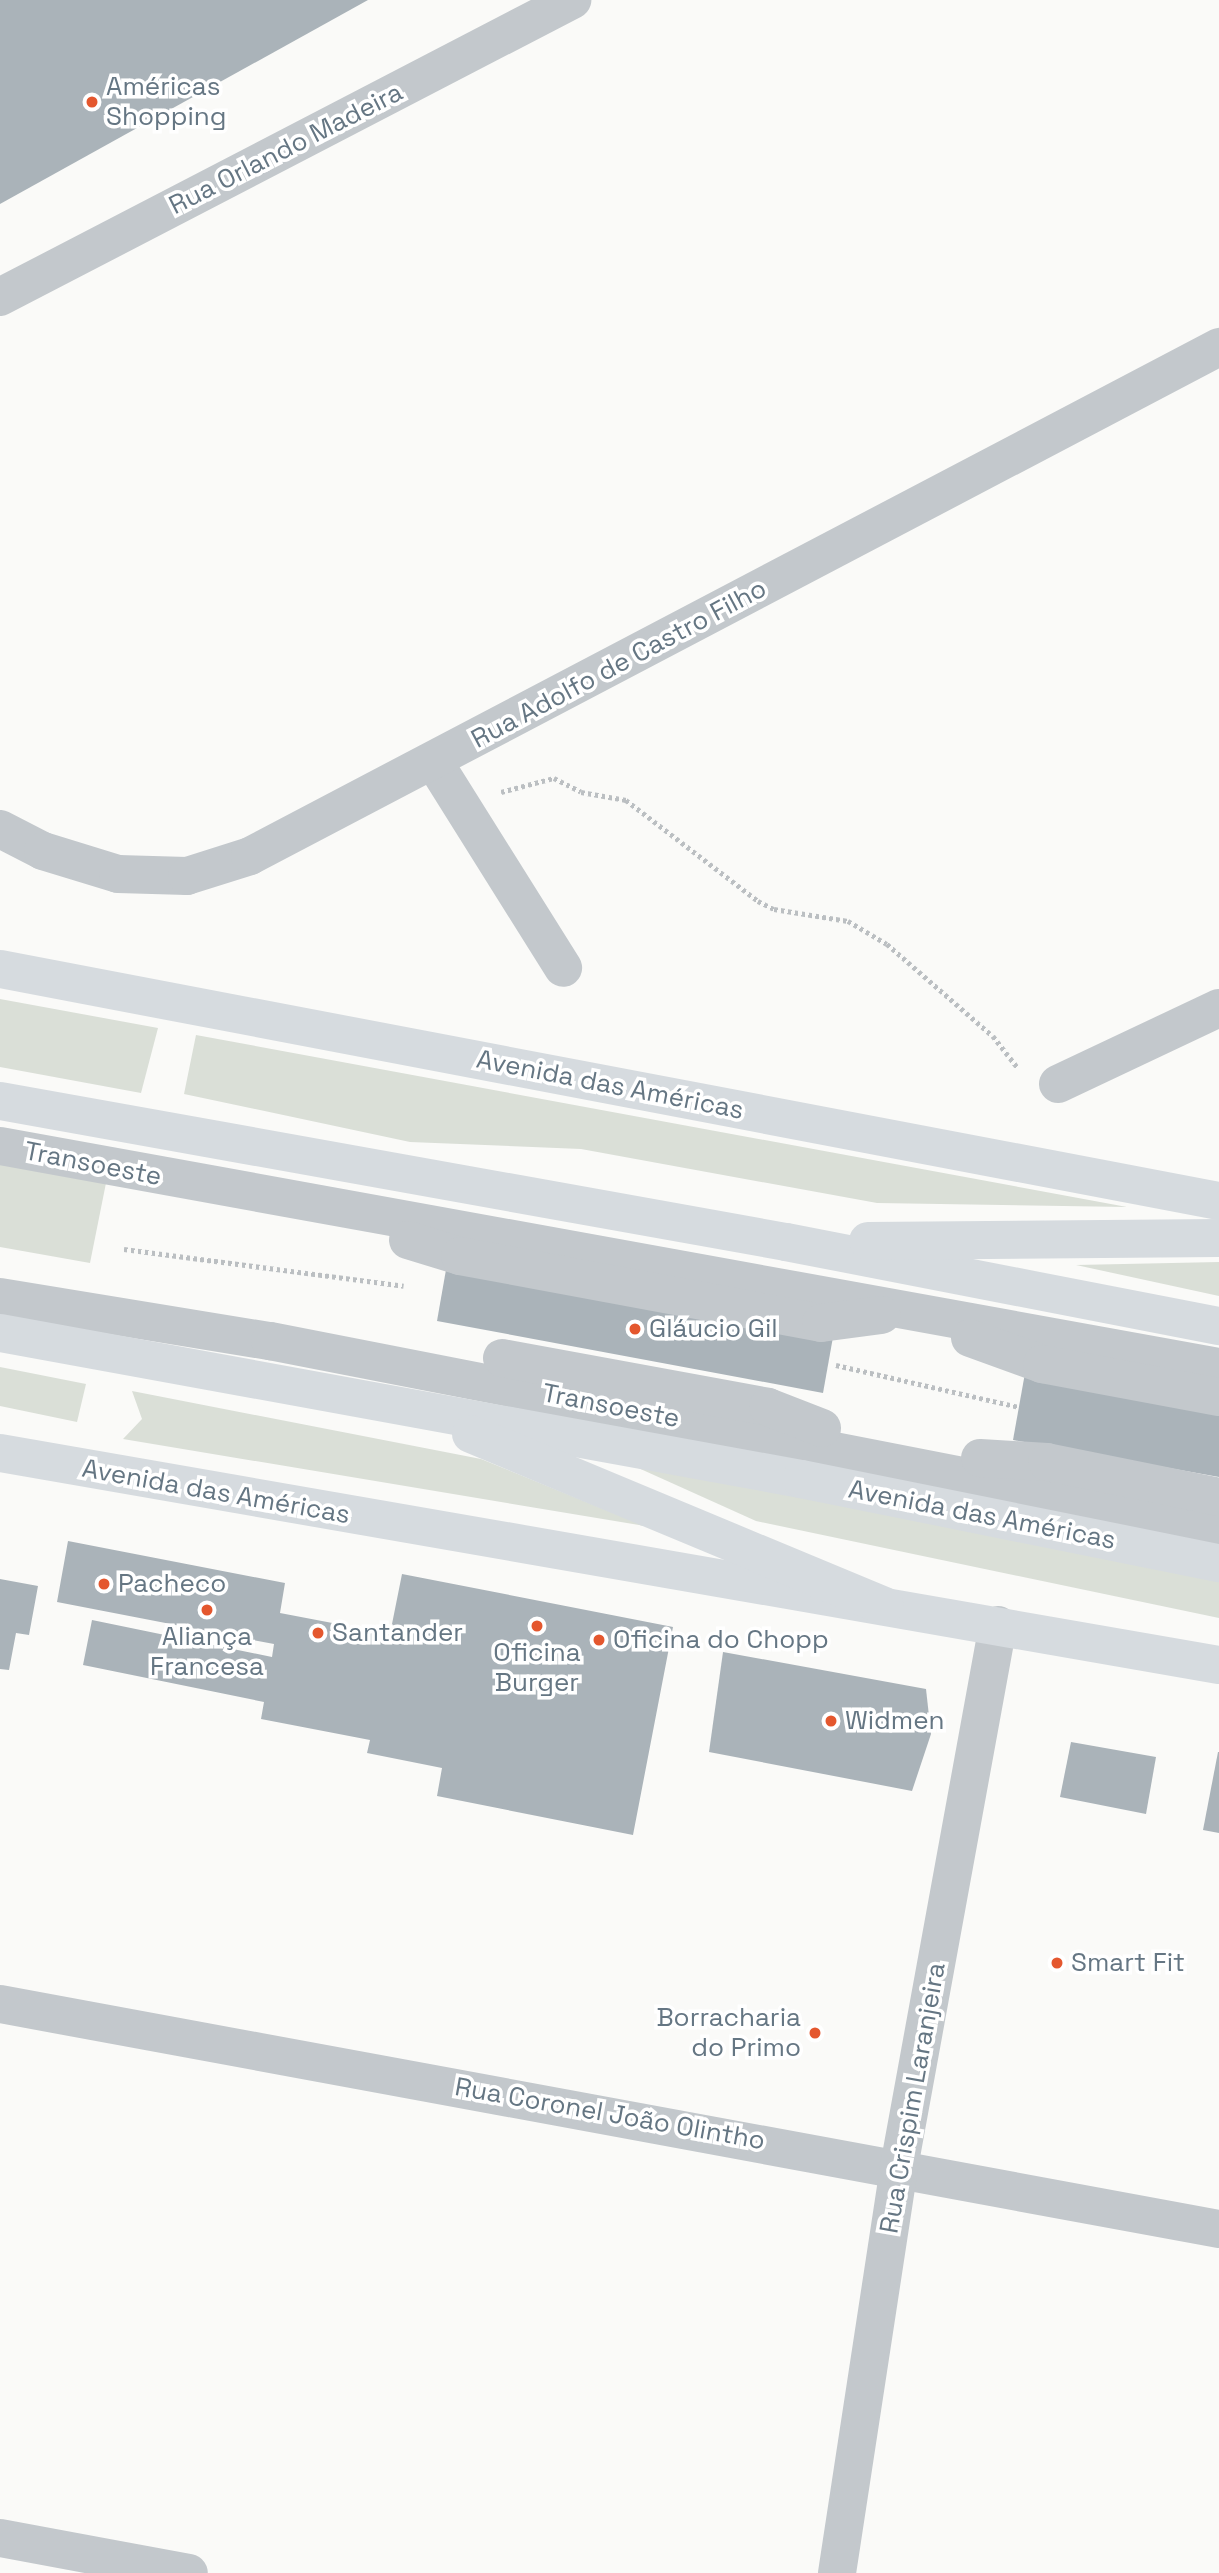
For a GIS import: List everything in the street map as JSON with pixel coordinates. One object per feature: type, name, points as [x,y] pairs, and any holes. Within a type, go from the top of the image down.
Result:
[{"type":"main road","name":"Avenida das Américas","points":[[0,969],[1219,1201]]},
{"type":"main road","points":[[0,1101],[786,1242],[1219,1326]]},
{"type":"main road","points":[[786,1242],[1219,1238]]},
{"type":"main road","name":"Avenida das Américas","points":[[0,1333],[398,1404],[1219,1563]]},
{"type":"main road","points":[[398,1404],[885,1606]]},
{"type":"main road","name":"Avenida das Américas","points":[[0,1453],[1219,1665]]},
{"type":"street","name":"Rua Orlando Madeira","points":[[0,297],[572,0]]},
{"type":"street","name":"Rua Adolfo de Castro Filho","points":[[0,830],[43,851],[118,874],[187,876],[250,856],[434,762],[1219,347]]},
{"type":"street","points":[[434,762],[563,968]]},
{"type":"street","points":[[1058,1084],[1219,1008]]},
{"type":"street","name":"Transoeste","points":[[0,1146],[1219,1367]]},
{"type":"street","points":[[0,1297],[270,1341],[455,1349],[768,1407],[803,1419],[873,1455],[1219,1527]]},
{"type":"street","points":[[908,1310],[1005,1354],[1042,1364],[1219,1397]]},
{"type":"street","points":[[873,1455],[1047,1462],[1219,1497]]},
{"type":"street","name":"Rua Crispim Laranjeira","points":[[837,2573],[899,2167],[999,1625]]},
{"type":"street","name":"Rua Coronel João Olintho","points":[[0,2004],[899,2167],[1219,2229]]},
{"type":"street","points":[[0,2538],[189,2573]]},
{"type":"path","points":[[459,802],[554,778],[582,792],[626,800],[758,901],[774,909],[848,920],[887,944],[993,1036],[1009,1060],[1028,1077],[1058,1084]]},
{"type":"path","points":[[124,1249],[415,1287]]},
{"type":"path","points":[[828,1363],[1019,1406]]},
{"type":"shaded area","points":[[0,999],[158,1028],[141,1093],[0,1067]]},
{"type":"shaded area","points":[[196,1035],[1127,1207],[877,1203],[581,1149],[410,1142],[184,1094]]},
{"type":"shaded area","points":[[0,1158],[107,1178],[90,1263],[0,1247]]},
{"type":"shaded area","points":[[1219,1262],[1219,1296],[1076,1265]]},
{"type":"shaded area","points":[[0,1367],[86,1384],[77,1422],[0,1406]]},
{"type":"shaded area","points":[[132,1391],[481,1459],[645,1526],[123,1439],[142,1419]]},
{"type":"shaded area","points":[[625,1462],[1219,1577],[1219,1618],[756,1521]]},
{"type":"building","name":"Américas Shopping","points":[[0,0],[368,0],[0,204]]},
{"type":"building","name":"Gláucio Gil","points":[[447,1264],[833,1337],[823,1393],[437,1321]]},
{"type":"building","points":[[1025,1373],[1219,1407],[1219,1477],[1013,1440]]},
{"type":"building","points":[[68,1541],[285,1583],[280,1613],[390,1634],[402,1574],[673,1627],[633,1835],[437,1796],[442,1768],[367,1753],[370,1740],[261,1719],[264,1702],[83,1665],[92,1620],[272,1657],[274,1644],[57,1602]]},
{"type":"building","points":[[0,1579],[38,1586],[29,1635],[16,1633],[9,1670],[0,1669]]},
{"type":"building","points":[[723,1652],[926,1689],[931,1734],[912,1791],[709,1752]]},
{"type":"building","points":[[1071,1742],[1156,1757],[1146,1814],[1060,1797]]},
{"type":"building","points":[[1219,1752],[1219,1833],[1203,1830]]},
{"type":"place","name":"Américas Shopping","points":[[92,102]]},
{"type":"place","name":"Gláucio Gil","points":[[635,1329]]},
{"type":"place","name":"Pacheco","points":[[104,1584]]},
{"type":"place","name":"Aliança Francesa","points":[[207,1610]]},
{"type":"place","name":"Oficina Burger","points":[[537,1626]]},
{"type":"place","name":"Santander","points":[[318,1633]]},
{"type":"place","name":"Oficina do Chopp","points":[[599,1640]]},
{"type":"place","name":"Widmen","points":[[831,1721]]},
{"type":"place","name":"Smart Fit","points":[[1057,1963]]},
{"type":"place","name":"Borracharia do Primo","points":[[815,2033]]}]
